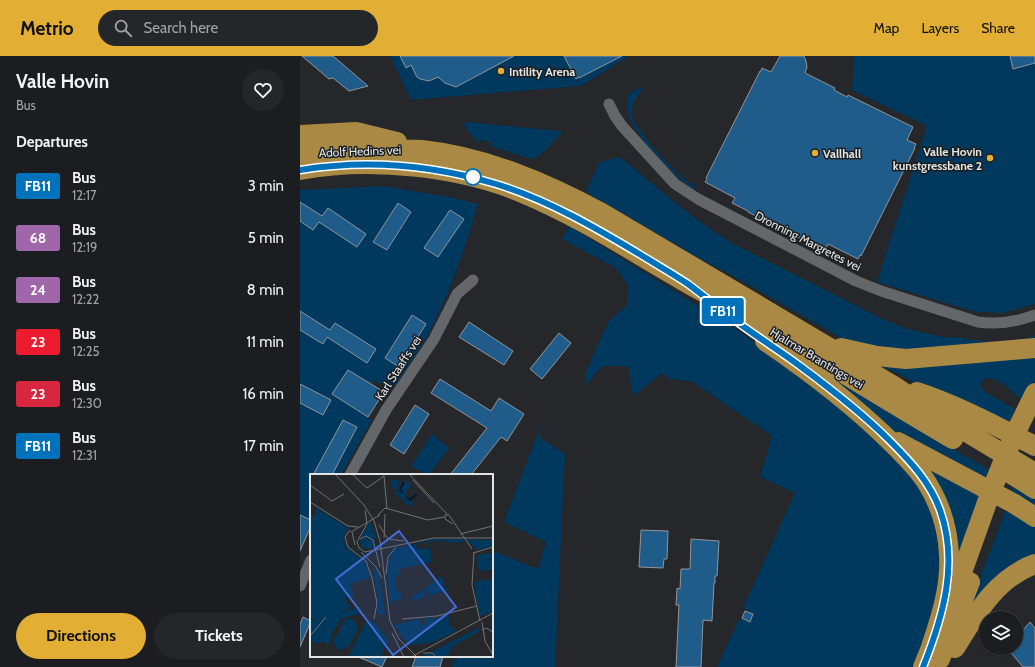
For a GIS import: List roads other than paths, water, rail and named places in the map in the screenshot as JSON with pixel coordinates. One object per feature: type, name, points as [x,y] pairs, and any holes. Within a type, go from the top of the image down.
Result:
[{"type":"highway","points":[[300,135],[356,132],[386,139],[420,150]]},
{"type":"highway","name":"Adolf Hedins vei","points":[[300,155],[329,151],[369,149],[420,150]]},
{"type":"highway","name":"Hjalmar Brantings vei","points":[[420,150],[478,161],[532,179],[602,213],[824,344],[894,386],[943,418],[1035,472]]},
{"type":"highway","name":"Adolf Hedins vei","points":[[300,170],[330,166],[368,164],[394,165]]},
{"type":"highway","name":"Hjalmar Brantings vei","points":[[394,165],[450,172],[498,184],[523,193],[594,228],[1035,488]]},
{"type":"highway","points":[[687,283],[816,378],[882,434],[911,462],[927,482],[940,509],[945,526],[950,555],[948,582],[942,611],[931,647]]},
{"type":"highway","points":[[824,344],[877,356],[906,359],[1035,348]]},
{"type":"highway","points":[[894,386],[950,404],[980,417],[1035,446]]},
{"type":"highway","points":[[923,667],[980,534],[1012,440],[1033,404]]},
{"type":"highway","points":[[882,434],[1006,499],[1035,517]]},
{"type":"highway","points":[[937,667],[963,602],[980,534]]},
{"type":"highway","points":[[944,667],[977,613],[996,589],[1015,574],[1035,564]]},
{"type":"street","name":"Dronning Margretes vei","points":[[609,104],[622,126],[682,189],[698,200],[839,273],[881,291],[978,322],[994,324],[1009,323],[1035,315]]},
{"type":"street","name":"Karl Staaffs vei","points":[[351,474],[386,410],[434,338],[457,294],[473,280]]},
{"type":"street","points":[[300,586],[310,562]]},
{"type":"place","name":"Intility Arena","points":[[501,71]]},
{"type":"place","name":"Vallhall","points":[[815,153]]},
{"type":"place","name":"Valle Hovin kunstgressbane 2","points":[[990,158]]}]
